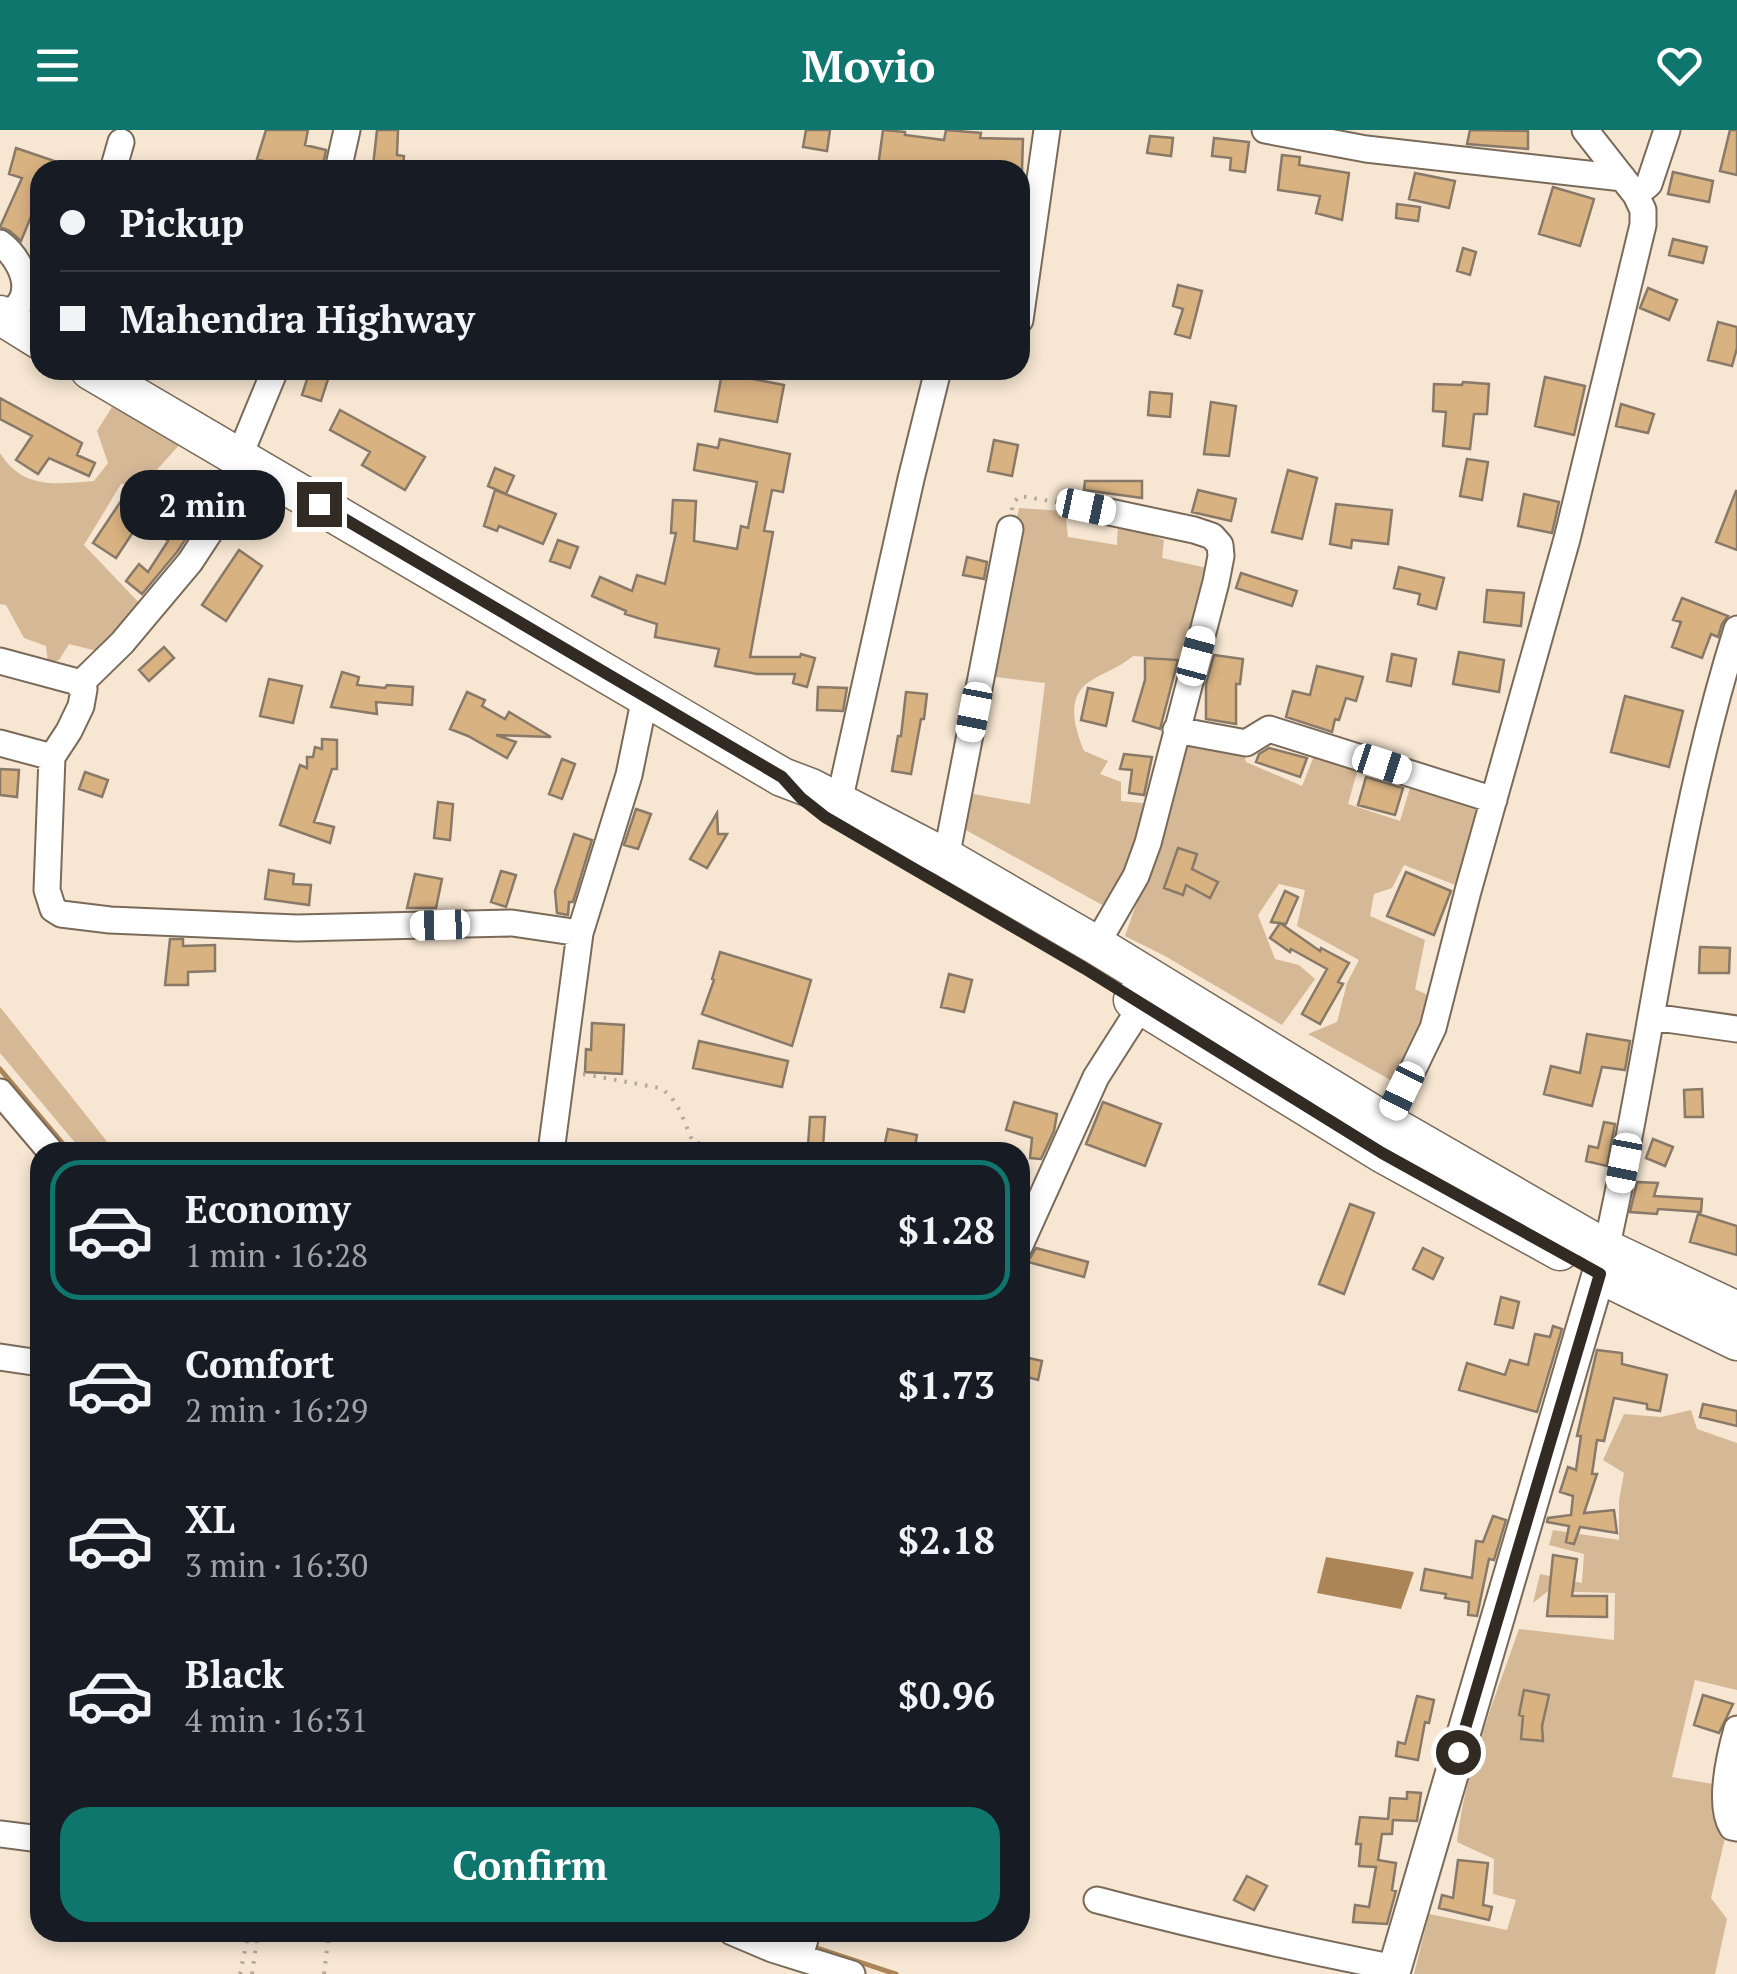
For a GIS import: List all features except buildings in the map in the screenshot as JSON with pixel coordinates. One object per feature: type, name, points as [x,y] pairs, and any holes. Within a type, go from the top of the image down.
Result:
[{"type":"highway","points":[[3,317],[30,334]]},
{"type":"highway","points":[[107,380],[782,777],[946,858],[1096,945],[1387,1123],[1603,1262],[1737,1341]]},
{"type":"highway","points":[[782,777],[825,817],[1084,968],[1382,1153],[1603,1262],[1737,1310]]},
{"type":"main road","points":[[1394,1971],[1603,1262]]},
{"type":"street","points":[[340,160],[348,130]]},
{"type":"street","points":[[1030,250],[1047,130]]},
{"type":"street","points":[[1265,130],[1366,150],[1630,186],[1649,184],[1667,130]]},
{"type":"street","points":[[1387,1123],[1433,1028],[1567,539],[1642,224],[1643,210],[1630,186],[1585,130]]},
{"type":"street","points":[[116,160],[121,142]]},
{"type":"street","points":[[0,243],[18,264],[24,281],[24,296],[3,317]]},
{"type":"street","points":[[79,684],[122,643],[190,562],[246,462],[271,380]]},
{"type":"street","points":[[838,802],[935,380]]},
{"type":"street","points":[[1086,507],[1212,536],[1220,545],[1221,556],[1148,843],[1136,876],[1096,945]]},
{"type":"street","points":[[946,858],[1010,529]]},
{"type":"street","points":[[1603,1262],[1652,1018],[1678,861],[1737,629]]},
{"type":"street","points":[[0,662],[74,681],[84,689],[69,731],[52,756],[47,890],[53,909],[61,914],[110,920],[297,928],[512,923],[580,933]]},
{"type":"street","points":[[552,1142],[580,933],[629,775],[645,696]]},
{"type":"street","points":[[1176,730],[1246,743],[1269,729],[1494,800]]},
{"type":"street","points":[[0,742],[52,756]]},
{"type":"street","points":[[1030,1223],[1096,1077],[1142,1005]]},
{"type":"street","points":[[1652,1018],[1737,1029]]},
{"type":"street","points":[[0,1092],[43,1142]]},
{"type":"street","points":[[0,1357],[30,1361]]},
{"type":"street","points":[[1737,1729],[1725,1794],[1728,1822],[1737,1828]]},
{"type":"street","points":[[0,1834],[30,1838]]},
{"type":"street","points":[[1097,1900],[1394,1971]]},
{"type":"street","points":[[804,1945],[852,1974]]},
{"type":"path","points":[[1010,529],[1013,503],[1020,496],[1086,507]]},
{"type":"path","points":[[562,1070],[660,1088],[676,1103],[693,1142]]},
{"type":"path","points":[[240,1974],[247,1942]]},
{"type":"path","points":[[252,1974],[257,1942]]},
{"type":"path","points":[[324,1974],[328,1942]]},
{"type":"shaded area","points":[[112,407],[181,443],[153,474],[137,485],[121,484],[84,545],[144,608],[97,651],[69,644],[59,660],[48,663],[46,646],[24,638],[6,605],[0,604],[0,453],[9,465],[30,479],[54,483],[94,481],[108,463],[97,431]]},
{"type":"shaded area","points":[[1019,508],[1065,511],[1068,537],[1117,545],[1118,523],[1164,540],[1162,558],[1207,568],[1185,659],[1133,656],[1083,686],[1075,703],[1075,722],[1084,751],[1108,761],[1100,774],[1121,782],[1121,801],[1152,804],[1142,848],[1104,906],[955,824],[962,792],[1030,804],[1045,683],[980,675]]},
{"type":"shaded area","points":[[1181,743],[1243,750],[1246,762],[1302,786],[1316,751],[1359,765],[1348,804],[1400,821],[1412,781],[1487,805],[1463,888],[1404,865],[1392,888],[1374,894],[1370,916],[1425,940],[1415,989],[1434,998],[1396,1083],[1308,1034],[1337,1022],[1347,983],[1359,960],[1297,926],[1305,890],[1279,884],[1258,915],[1275,959],[1299,965],[1315,979],[1282,1025],[1125,936],[1164,825]]},
{"type":"shaded area","points":[[0,1007],[108,1142],[75,1142],[0,1053]]},
{"type":"shaded area","points":[[1691,1410],[1697,1429],[1737,1443],[1737,1690],[1695,1680],[1672,1777],[1713,1784],[1725,1838],[1711,1898],[1727,1919],[1715,1974],[1414,1974],[1429,1914],[1507,1930],[1516,1900],[1493,1894],[1494,1859],[1457,1842],[1474,1761],[1519,1629],[1614,1640],[1615,1593],[1548,1591],[1533,1603],[1540,1574],[1582,1583],[1584,1554],[1549,1545],[1553,1530],[1619,1540],[1624,1473],[1603,1460],[1624,1414],[1661,1417]]},
{"type":"shaded area","points":[[1326,1557],[1414,1572],[1401,1609],[1317,1593]]},
{"type":"waterway","points":[[0,1069],[62,1142]]},
{"type":"waterway","points":[[811,1946],[896,1974]]},
{"type":"route","points":[[319,504],[782,777],[825,817],[1084,968],[1382,1153],[1600,1274],[1458,1752]]}]
